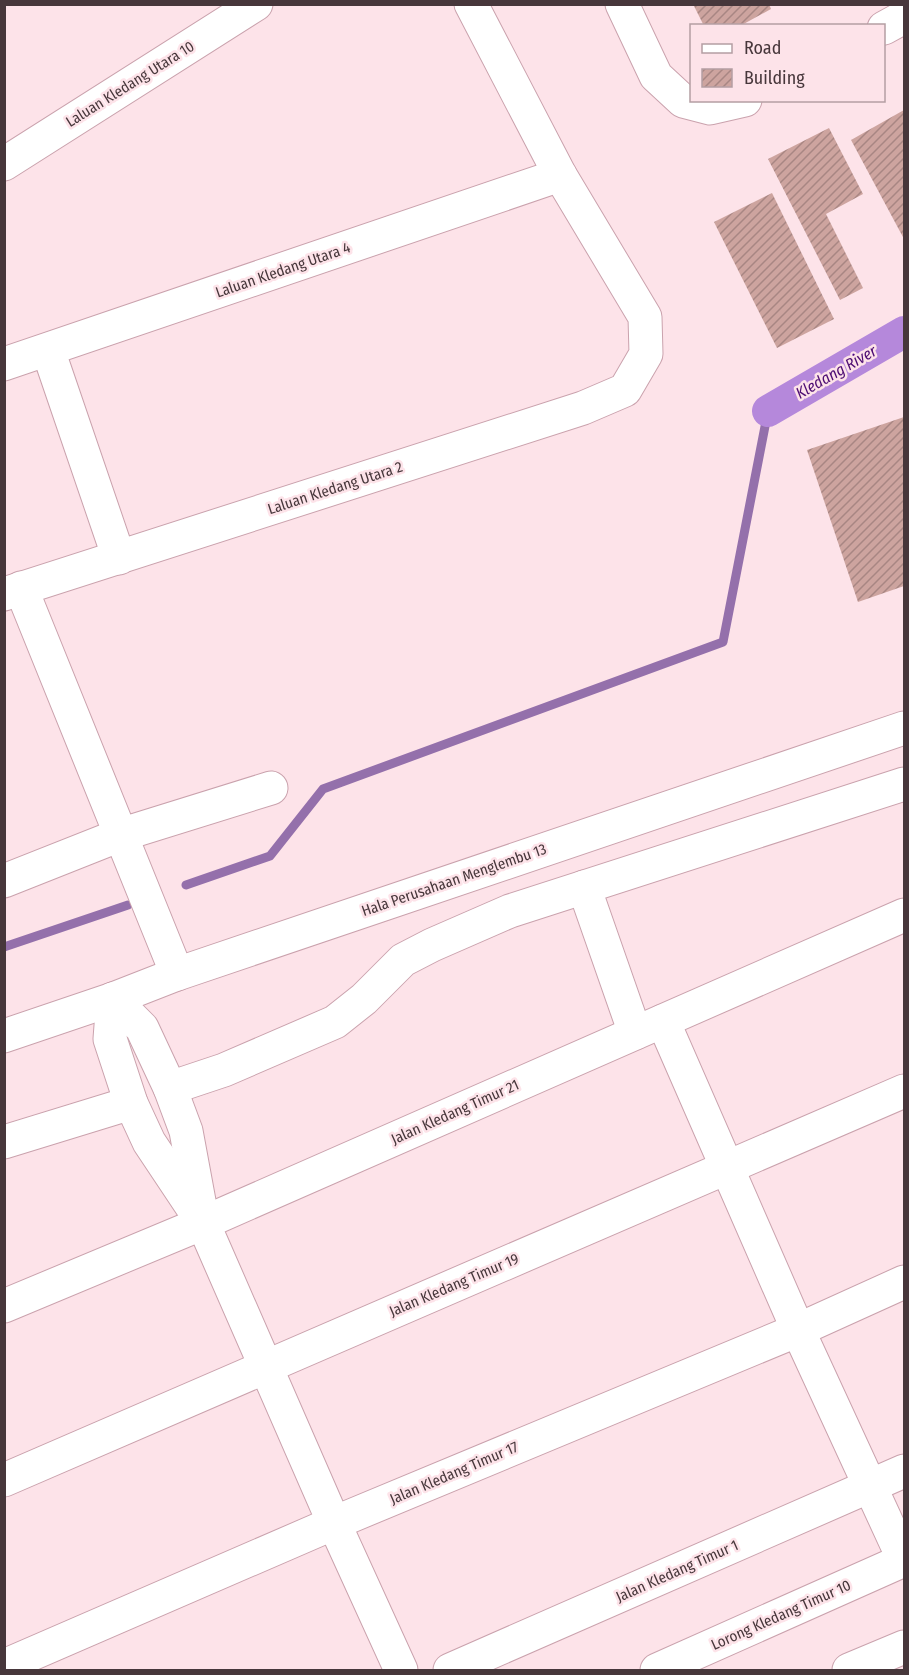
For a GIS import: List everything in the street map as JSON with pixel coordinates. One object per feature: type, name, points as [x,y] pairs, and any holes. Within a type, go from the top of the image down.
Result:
[{"type":"street","name":"Laluan Kledang Utara 10","points":[[4,164],[256,4]]},
{"type":"street","points":[[471,4],[560,175]]},
{"type":"street","points":[[622,4],[656,76],[683,101],[710,108],[736,102]]},
{"type":"street","points":[[885,27],[904,17]]},
{"type":"street","name":"Laluan Kledang Utara 4","points":[[4,364],[560,175]]},
{"type":"street","name":"Laluan Kledang Utara 2","points":[[13,591],[583,408],[625,390],[645,354],[645,316],[560,175]]},
{"type":"street","points":[[48,350],[119,558]]},
{"type":"street","points":[[13,591],[120,835],[177,974]]},
{"type":"street","name":"Hala Perusahaan Menglembu 13","points":[[4,1036],[113,999],[177,974],[904,728]]},
{"type":"street","points":[[170,1088],[224,1070],[335,1022],[364,999],[403,960],[510,911],[904,784]]},
{"type":"street","points":[[4,881],[120,835],[271,788]]},
{"type":"street","points":[[584,887],[649,1027],[726,1168],[904,1560]]},
{"type":"street","name":"Jalan Kledang Timur 21","points":[[4,1306],[203,1222],[904,915]]},
{"type":"street","points":[[113,999],[142,1028],[170,1088],[186,1131],[203,1222]]},
{"type":"street","points":[[113,999],[110,1039],[131,1103],[148,1142],[203,1222],[401,1671]]},
{"type":"street","name":"Jalan Kledang Timur 19","points":[[4,1480],[904,1091]]},
{"type":"street","points":[[4,1142],[131,1103]]},
{"type":"street","name":"Jalan Kledang Timur 17","points":[[4,1666],[334,1523],[798,1330],[904,1282]]},
{"type":"street","name":"Jalan Kledang Timur 1","points":[[450,1671],[904,1471]]},
{"type":"street","name":"Lorong Kledang Timur 10","points":[[657,1671],[904,1560]]},
{"type":"building","points":[[693,4],[769,4],[771,9],[744,24],[703,24]]},
{"type":"building","points":[[904,110],[904,239],[851,140]]},
{"type":"building","points":[[829,128],[863,194],[826,214],[863,288],[840,300],[768,159]]},
{"type":"building","points":[[772,193],[834,319],[777,348],[714,222]]},
{"type":"building","points":[[904,417],[904,586],[858,602],[807,450]]},
{"type":"waterway","name":"Kledang River","points":[[768,411],[904,332]]},
{"type":"waterway","points":[[186,885],[270,856],[323,789],[723,642],[768,411]]},
{"type":"waterway","points":[[4,947],[128,905]]}]
